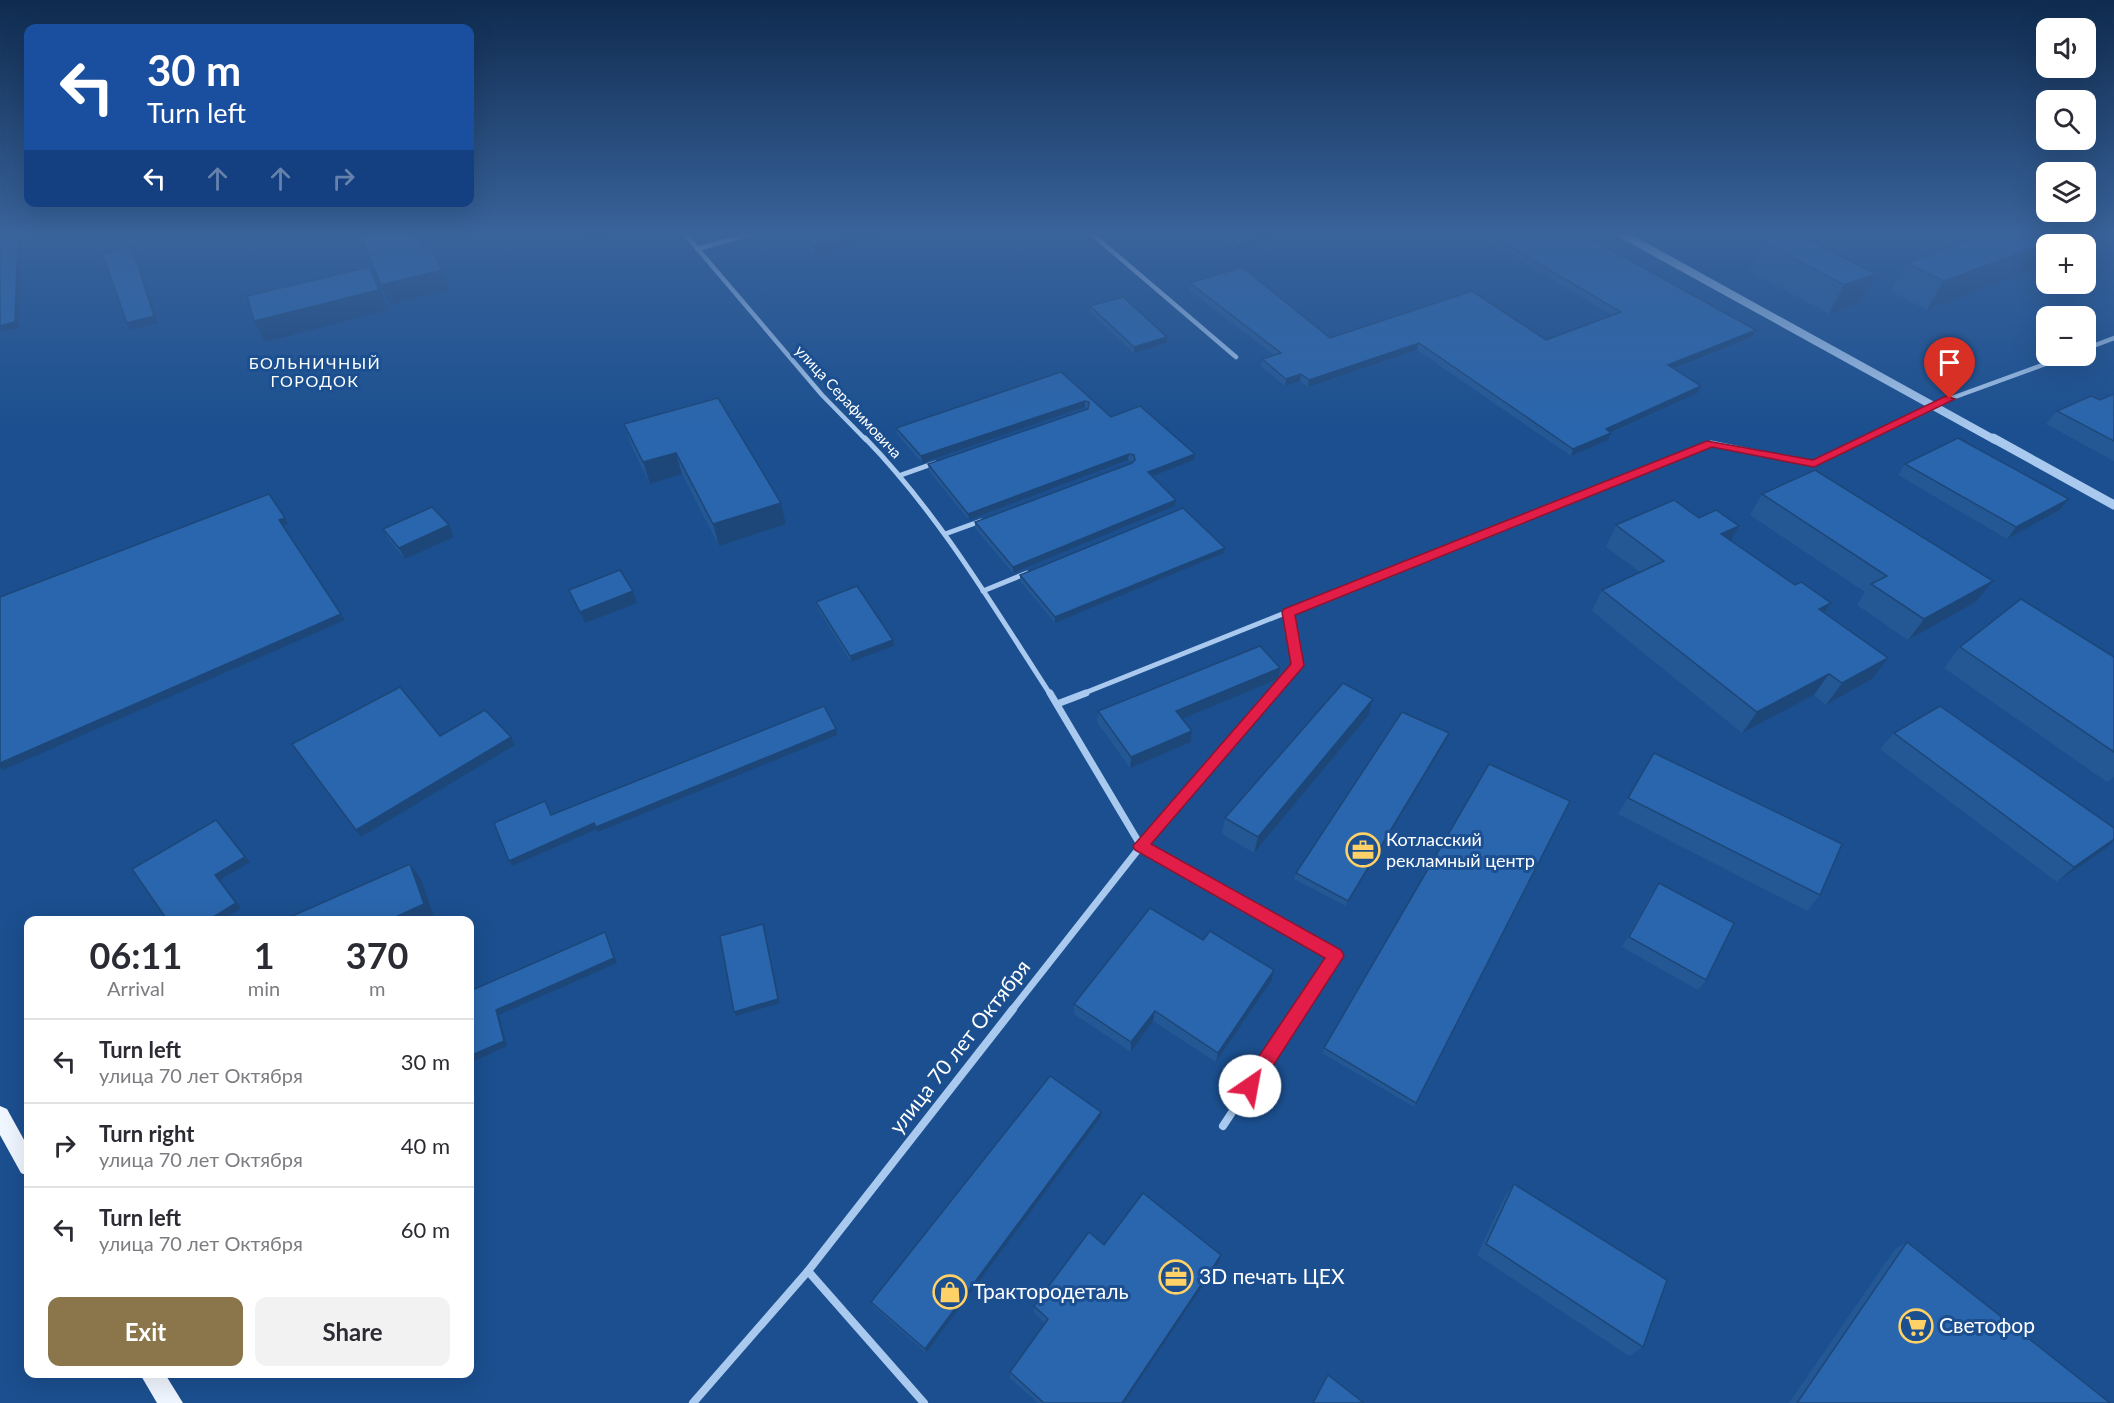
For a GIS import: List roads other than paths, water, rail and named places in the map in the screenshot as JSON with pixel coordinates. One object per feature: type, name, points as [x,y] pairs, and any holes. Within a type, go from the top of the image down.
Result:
[{"type":"main road","points":[[0,1116],[24,1159]]},
{"type":"main road","points":[[154,1378],[171,1403]]},
{"type":"street","name":"улица Серафимовича","points":[[740,299],[822,395],[901,475],[945,534],[1057,704],[1141,846]]},
{"type":"street","points":[[1169,299],[1236,357]]},
{"type":"street","points":[[1739,299],[2114,505]]},
{"type":"street","points":[[2096,345],[2114,338]]},
{"type":"street","points":[[1057,704],[1711,444],[1814,464],[1930,406],[2040,366]]},
{"type":"street","name":"улица Серафимовича","points":[[901,475],[945,460]]},
{"type":"street","points":[[945,534],[988,518]]},
{"type":"street","points":[[983,591],[1038,568]]},
{"type":"street","name":"улица 70 лет Октября","points":[[693,1403],[808,1270],[1141,846],[1206,774],[1298,665],[1289,612]]},
{"type":"street","points":[[1141,846],[1335,956],[1223,1126]]},
{"type":"street","points":[[808,1270],[924,1403]]},
{"type":"place","name":"Котласский рекламный центр","points":[[1363,850]]},
{"type":"place","name":"3D печать ЦЕХ","points":[[1176,1277]]},
{"type":"place","name":"Трактородеталь","points":[[950,1292]]},
{"type":"place","name":"Светофор","points":[[1916,1326]]},
{"type":"district","name":"БОЛЬНИЧНЫЙ ГОРОДОК","points":[[315,372]]}]
